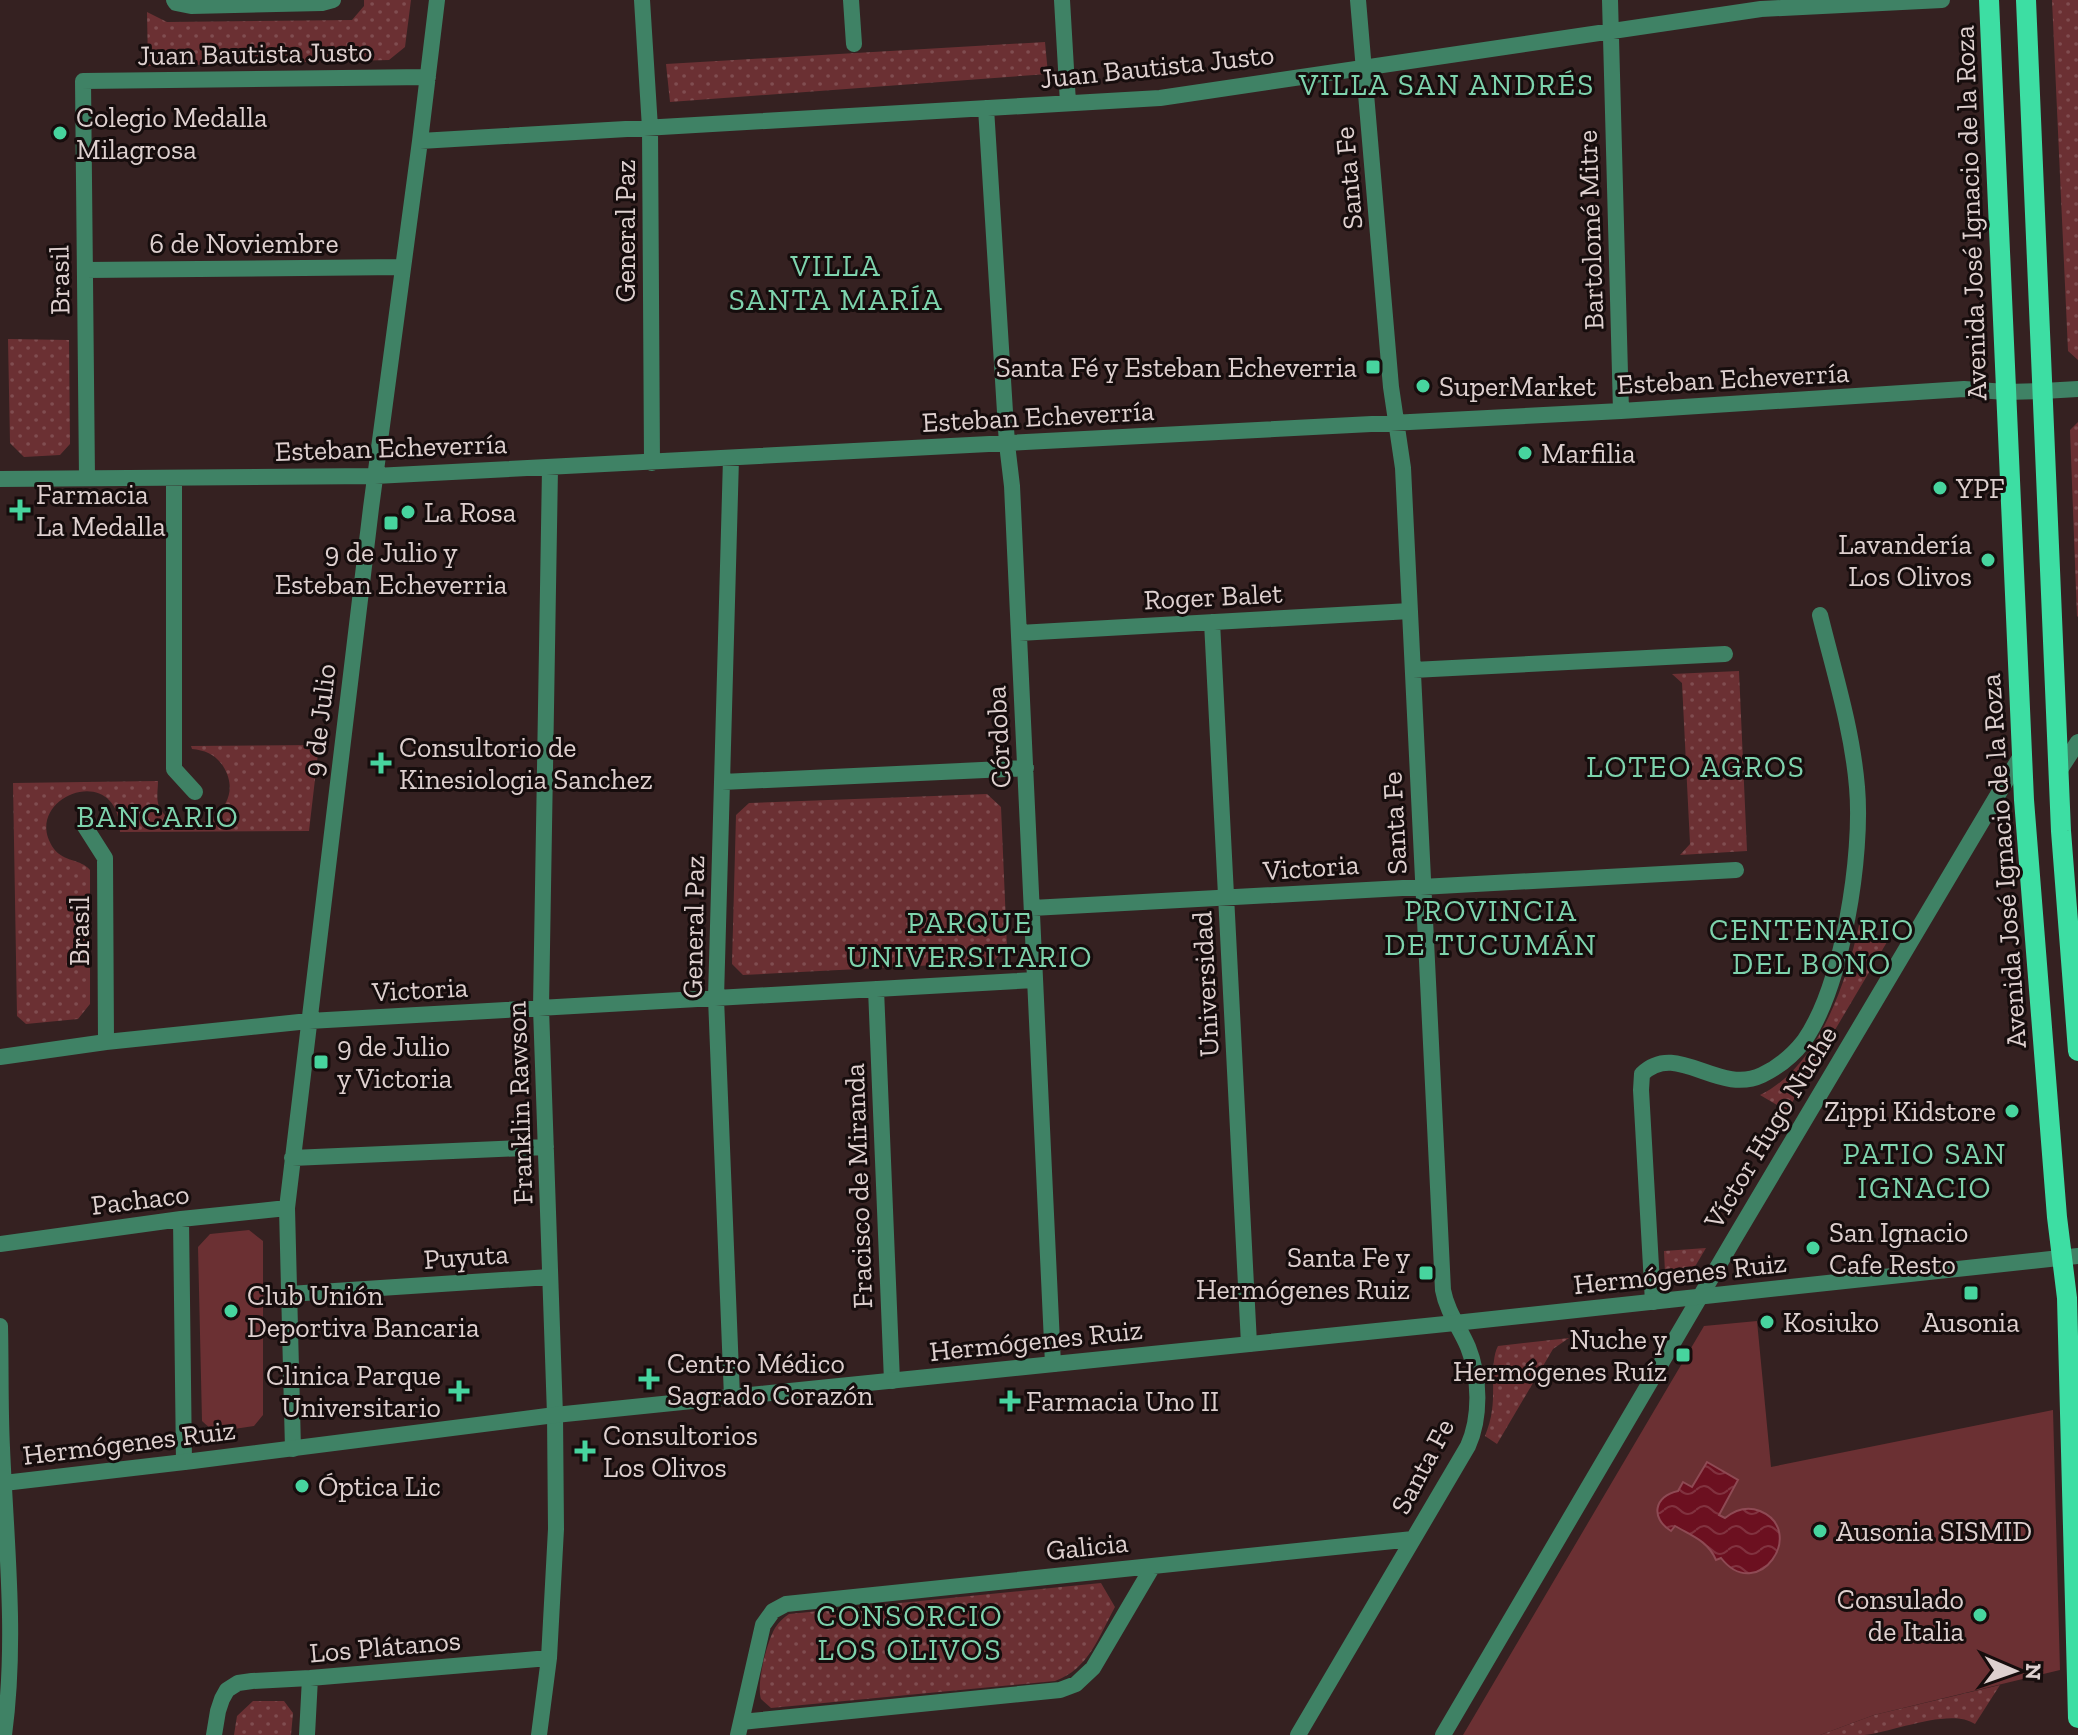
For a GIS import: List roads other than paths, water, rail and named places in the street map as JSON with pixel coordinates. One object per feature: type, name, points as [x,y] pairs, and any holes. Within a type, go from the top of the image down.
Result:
[{"type":"main road","name":"Avenida José Ignacio de la Roza","points":[[1989,0],[2024,800],[2048,1107],[2070,1256],[2067,1298],[2078,1718]]},
{"type":"main road","points":[[2026,0],[2061,831],[2078,1051]]},
{"type":"street","name":"Juan Bautista Justo","points":[[175,1],[191,6],[322,3],[333,0]]},
{"type":"street","name":"9 de Julio","points":[[293,1449],[287,1208],[375,476],[437,0]]},
{"type":"street","name":"General Paz","points":[[642,0],[650,128],[652,463]]},
{"type":"street","points":[[851,0],[854,44]]},
{"type":"street","points":[[1062,0],[1068,103]]},
{"type":"street","name":"Santa Fe","points":[[1298,1735],[1468,1446],[1476,1426],[1477,1406],[1472,1359],[1445,1302],[1443,1290],[1403,468],[1391,387],[1358,0]]},
{"type":"street","name":"Bartolomé Mitre","points":[[1610,0],[1621,411]]},
{"type":"street","name":"Juan Bautista Justo","points":[[420,141],[1160,98],[1761,9],[1942,0]]},
{"type":"street","name":"Juan Bautista Justo","points":[[83,81],[428,77]]},
{"type":"street","name":"Brasil","points":[[83,81],[87,478]]},
{"type":"street","name":"Córdoba","points":[[986,108],[1012,486],[1053,1364]]},
{"type":"street","name":"6 de Noviembre","points":[[85,270],[402,267]]},
{"type":"street","name":"Esteban Echeverría","points":[[0,479],[375,476],[1621,411],[1964,389],[2006,392],[2078,389]]},
{"type":"street","name":"General Paz","points":[[731,458],[716,998],[732,1397]]},
{"type":"street","name":"Franklin Rawson","points":[[539,1735],[549,1658],[556,1529],[541,1008],[550,468]]},
{"type":"street","points":[[174,478],[174,769],[195,792]]},
{"type":"street","name":"Roger Balet","points":[[1019,633],[1410,611]]},
{"type":"street","points":[[1653,1302],[1642,1074],[1650,1066],[1669,1062],[1743,1082],[1776,1067],[1791,1056],[1813,1026],[1841,945],[1856,849],[1857,786],[1845,712],[1820,615]]},
{"type":"street","name":"Universidad","points":[[1212,622],[1249,1344]]},
{"type":"street","points":[[1413,670],[1725,654]]},
{"type":"street","points":[[2059,771],[2078,742]]},
{"type":"street","name":"Víctor Hugo Nuche","points":[[1443,1735],[2022,754]]},
{"type":"street","points":[[2059,771],[2078,762]]},
{"type":"street","points":[[722,782],[1026,768]]},
{"type":"street","name":"Brasil","points":[[84,825],[105,858],[106,1042]]},
{"type":"street","name":"Victoria","points":[[1032,908],[1736,870]]},
{"type":"street","name":"Victoria","points":[[0,1057],[106,1042],[309,1021],[1035,980]]},
{"type":"street","name":"Fracisco de Miranda","points":[[876,989],[892,1381]]},
{"type":"street","points":[[292,1158],[546,1147]]},
{"type":"street","name":"Pachaco","points":[[0,1244],[287,1208]]},
{"type":"street","points":[[181,1219],[184,1462]]},
{"type":"street","name":"Hermógenes Ruiz","points":[[2,1483],[555,1415],[1455,1323],[2070,1256]]},
{"type":"street","name":"Puyuta","points":[[289,1294],[550,1277]]},
{"type":"street","points":[[0,1326],[2,1483],[11,1607],[11,1659],[4,1735]]},
{"type":"street","name":"Galicia","points":[[739,1728],[763,1625],[779,1607],[793,1602],[1413,1539]]},
{"type":"street","points":[[739,1728],[1060,1690],[1076,1684],[1093,1668],[1153,1566]]},
{"type":"street","name":"Los Plátanos","points":[[214,1735],[218,1711],[227,1690],[238,1683],[549,1658]]},
{"type":"street","points":[[307,1735],[310,1678]]},
{"type":"water","points":[[1707,1462],[1738,1480],[1719,1515],[1725,1518],[1737,1511],[1750,1509],[1760,1511],[1774,1521],[1779,1533],[1779,1547],[1772,1560],[1762,1569],[1749,1573],[1735,1570],[1721,1558],[1716,1560],[1709,1548],[1699,1540],[1675,1526],[1671,1531],[1660,1520],[1660,1502],[1678,1491],[1683,1482],[1692,1487]]},
{"type":"place","name":"Colegio Medalla Milagrosa","points":[[60,133]]},
{"type":"place","name":"Santa Fé y Esteban Echeverria","points":[[1373,367]]},
{"type":"place","name":"SuperMarket","points":[[1423,386]]},
{"type":"place","name":"Marfilia","points":[[1525,453]]},
{"type":"place","name":"YPF","points":[[1940,488]]},
{"type":"place","name":"Farmacia La Medalla","points":[[20,510]]},
{"type":"place","name":"La Rosa","points":[[408,512]]},
{"type":"place","name":"9 de Julio y Esteban Echeverria","points":[[391,523]]},
{"type":"place","name":"Lavandería Los Olivos","points":[[1988,560]]},
{"type":"place","name":"Consultorio de Kinesiologia Sanchez","points":[[381,763]]},
{"type":"place","name":"9 de Julio y Victoria","points":[[321,1062]]},
{"type":"place","name":"Zippi Kidstore","points":[[2012,1111]]},
{"type":"place","name":"San Ignacio Cafe Resto","points":[[1813,1248]]},
{"type":"place","name":"Santa Fe y Hermógenes Ruiz","points":[[1426,1273]]},
{"type":"place","name":"Ausonia","points":[[1971,1293]]},
{"type":"place","name":"Club Unión Deportiva Bancaria","points":[[231,1311]]},
{"type":"place","name":"Kosiuko","points":[[1767,1322]]},
{"type":"place","name":"Nuche y Hermógenes Ruíz","points":[[1683,1355]]},
{"type":"place","name":"Centro Médico Sagrado Corazón","points":[[649,1379]]},
{"type":"place","name":"Clinica Parque Universitario","points":[[459,1391]]},
{"type":"place","name":"Farmacia Uno II","points":[[1010,1401]]},
{"type":"place","name":"Consultorios Los Olivos","points":[[585,1451]]},
{"type":"place","name":"Óptica Lic","points":[[302,1486]]},
{"type":"place","name":"Ausonia SISMID","points":[[1820,1531]]},
{"type":"place","name":"Consulado de Italia","points":[[1980,1615]]},
{"type":"district","name":"VILLA SAN ANDRÉS","points":[[1447,85]]},
{"type":"district","name":"VILLA SANTA MARÍA","points":[[836,283]]},
{"type":"district","name":"LOTEO AGROS","points":[[1696,767]]},
{"type":"district","name":"BANCARIO","points":[[158,817]]},
{"type":"district","name":"PROVINCIA DE TUCUMÁN","points":[[1491,928]]},
{"type":"district","name":"PARQUE UNIVERSITARIO","points":[[970,940]]},
{"type":"district","name":"CENTENARIO DEL BONO","points":[[1812,947]]},
{"type":"district","name":"PATIO SAN IGNACIO","points":[[1925,1171]]},
{"type":"district","name":"CONSORCIO LOS OLIVOS","points":[[910,1633]]}]
